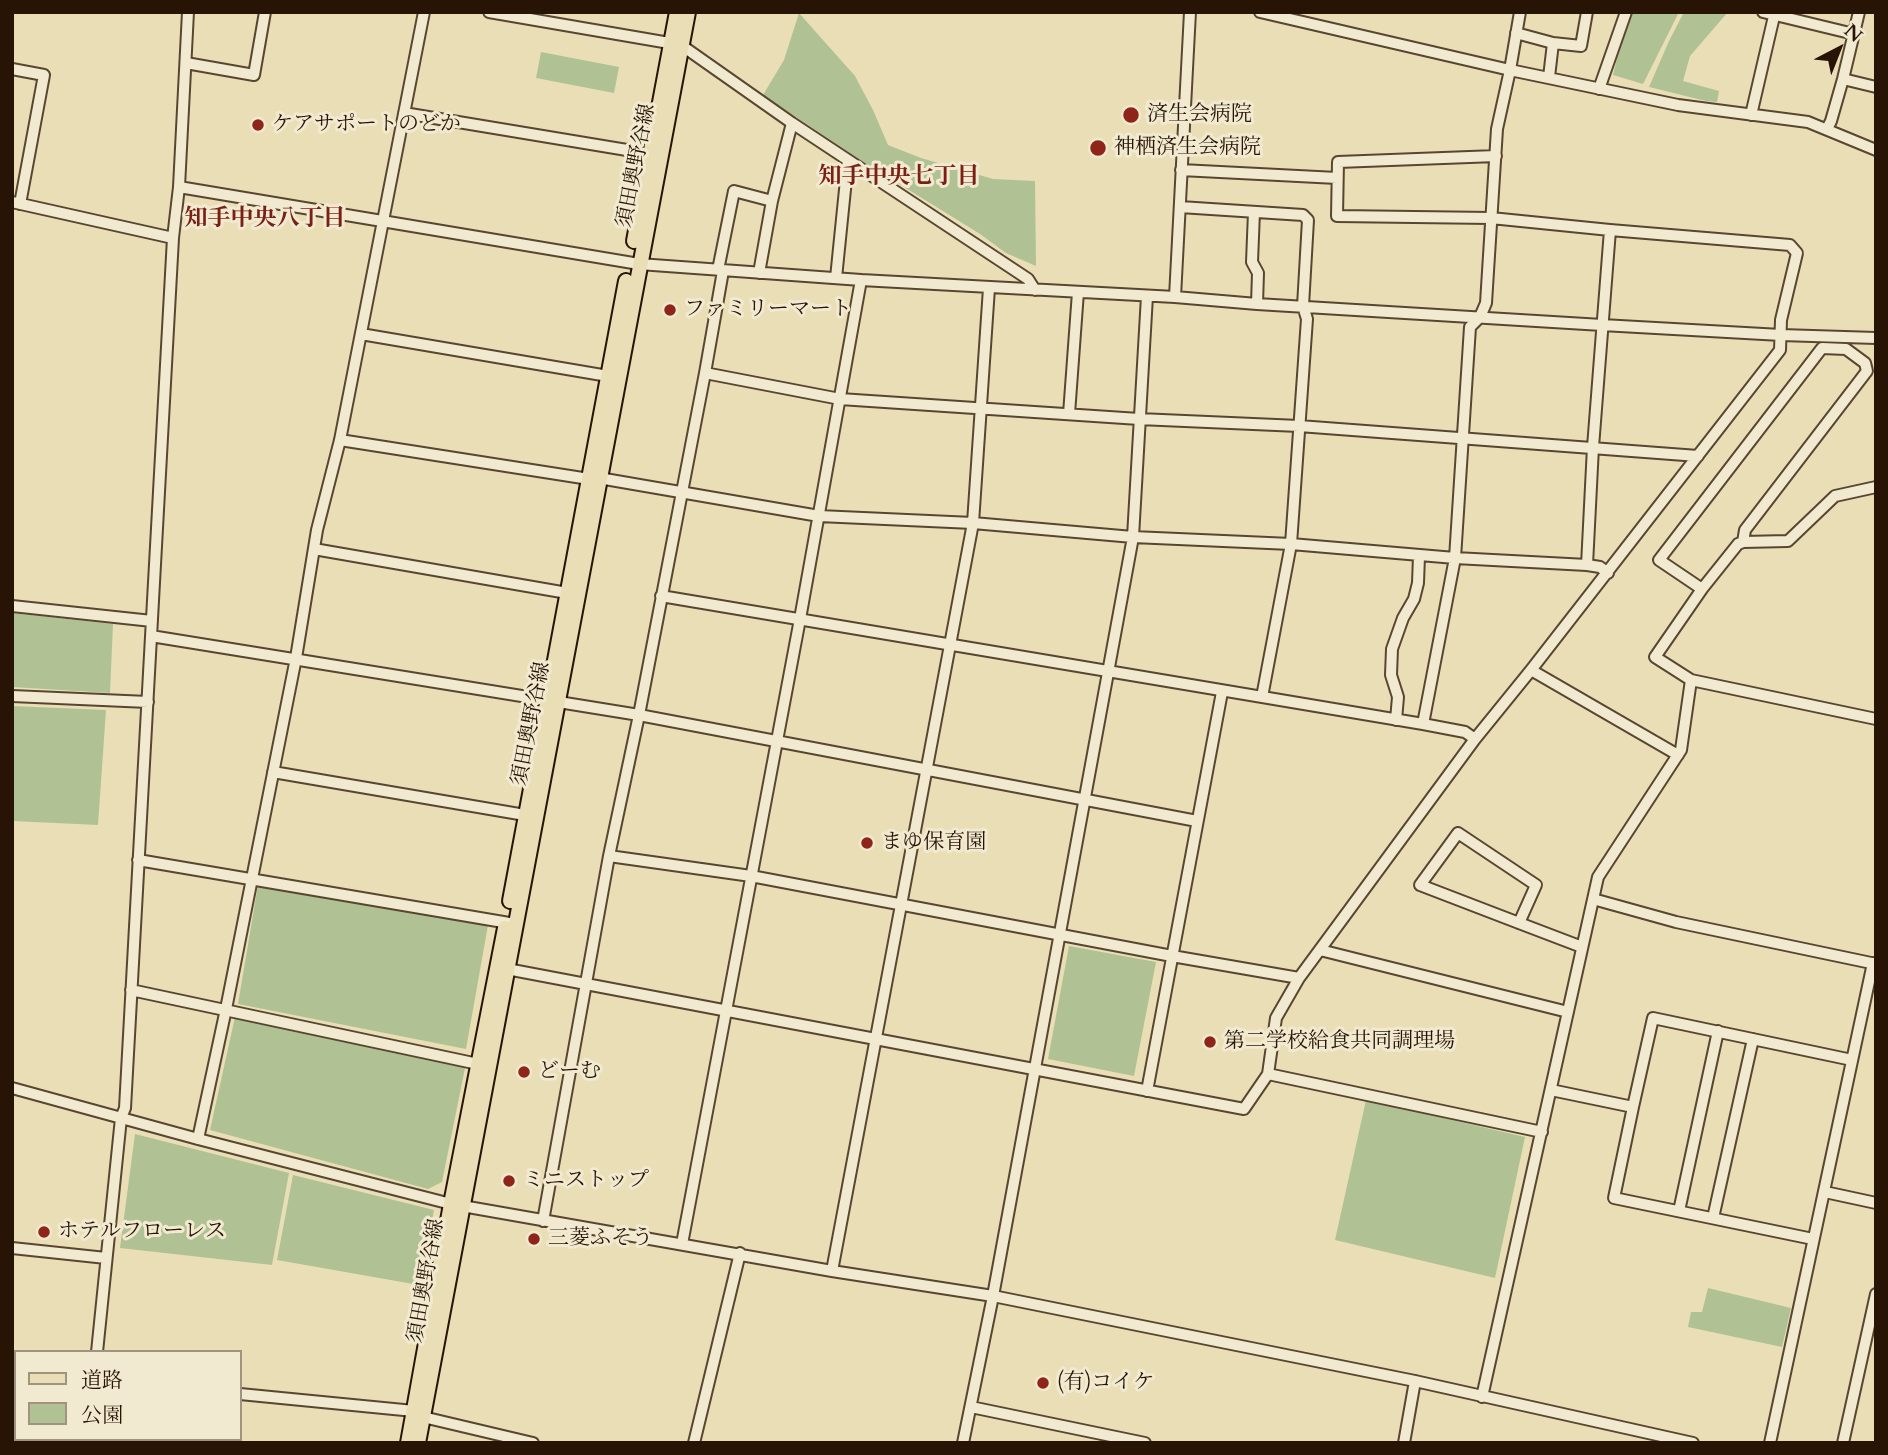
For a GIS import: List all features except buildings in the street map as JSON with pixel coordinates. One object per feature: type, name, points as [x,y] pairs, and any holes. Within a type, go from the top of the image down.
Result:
[{"type":"main road","name":"須田奥野谷線","points":[[418,1443],[419,1414],[478,1063],[511,923],[676,44],[677,12]]},
{"type":"main road","name":"須田奥野谷線","points":[[676,44],[688,12]]},
{"type":"main road","name":"須田奥野谷線","points":[[594,479],[608,376],[634,264]]},
{"type":"main road","name":"須田奥野谷線","points":[[456,1205],[507,969],[525,815],[552,701]]},
{"type":"main road","name":"須田奥野谷線","points":[[408,1443],[419,1414]]},
{"type":"street","points":[[97,1350],[121,1118],[125,1108],[188,12]]},
{"type":"street","points":[[186,63],[254,75],[265,12]]},
{"type":"street","points":[[198,1139],[296,658],[317,530],[340,440],[424,12]]},
{"type":"street","points":[[489,12],[676,44],[1028,279],[1035,290]]},
{"type":"street","points":[[1175,297],[1190,12]]},
{"type":"street","points":[[1260,12],[1510,70],[1678,105],[1808,122],[1876,150]]},
{"type":"street","points":[[1423,724],[1455,558],[1470,327],[1480,317],[1486,303],[1497,129],[1520,12]]},
{"type":"street","points":[[1516,33],[1553,43],[1581,46],[1587,12]]},
{"type":"street","points":[[1599,89],[1626,12]]},
{"type":"street","points":[[1763,12],[1854,34]]},
{"type":"street","points":[[1827,129],[1843,79],[1859,12]]},
{"type":"street","points":[[1751,115],[1775,14]]},
{"type":"street","points":[[1549,78],[1553,43]]},
{"type":"street","points":[[12,69],[44,75],[16,203],[173,238]]},
{"type":"street","points":[[1843,79],[1876,87]]},
{"type":"street","points":[[404,113],[655,155]]},
{"type":"street","points":[[759,273],[772,201],[792,123]]},
{"type":"street","points":[[507,969],[1244,1109],[1268,1074],[1276,1018],[1299,978],[1475,739],[1608,573],[1780,350],[1781,320],[1797,253],[1790,244],[1491,218],[1337,216],[1338,162],[1496,156]]},
{"type":"street","points":[[836,278],[848,160]]},
{"type":"street","points":[[1181,170],[1337,178]]},
{"type":"street","points":[[179,187],[634,264],[1602,325],[1876,338]]},
{"type":"street","points":[[544,1221],[609,856],[705,373],[734,191],[772,201]]},
{"type":"street","points":[[1180,207],[1303,215],[1308,220],[1303,306],[1307,319],[1291,544],[1262,696]]},
{"type":"street","points":[[1254,212],[1252,262],[1258,273],[1257,304]]},
{"type":"street","points":[[1587,565],[1609,230]]},
{"type":"street","points":[[682,1244],[861,280]]},
{"type":"street","points":[[832,1271],[972,523],[989,288]]},
{"type":"street","points":[[1069,414],[1078,292]]},
{"type":"street","points":[[963,1443],[993,1296],[1133,537],[1147,296]]},
{"type":"street","points":[[361,334],[608,376]]},
{"type":"street","points":[[1702,589],[1659,560],[1822,348],[1846,349],[1865,363],[1867,371],[1745,530],[1743,542]]},
{"type":"street","points":[[705,373],[840,399],[1139,419],[1299,426],[1698,456]]},
{"type":"street","points":[[340,440],[681,492],[818,516],[972,523],[1133,537],[1291,544],[1419,556],[1587,565],[1600,567],[1608,573]]},
{"type":"street","points":[[1876,487],[1835,496],[1788,541],[1738,544],[1702,589],[1655,657],[1691,680],[1876,719]]},
{"type":"street","points":[[314,549],[572,594]]},
{"type":"street","points":[[1396,720],[1398,697],[1391,675],[1392,649],[1403,618],[1414,599],[1418,583],[1419,556]]},
{"type":"street","points":[[661,596],[1423,724],[1465,732],[1475,739]]},
{"type":"street","points":[[12,606],[152,621]]},
{"type":"street","points":[[151,636],[639,715],[1197,821]]},
{"type":"street","points":[[1531,670],[1678,755]]},
{"type":"street","points":[[1482,1397],[1598,877],[1681,750],[1691,680]]},
{"type":"street","points":[[1147,1091],[1222,692]]},
{"type":"street","points":[[12,696],[148,702]]},
{"type":"street","points":[[273,772],[525,815]]},
{"type":"street","points":[[1518,923],[1536,886],[1458,833],[1420,885],[1518,923],[1581,947]]},
{"type":"street","points":[[609,856],[751,876],[1299,978]]},
{"type":"street","points":[[138,860],[511,923]]},
{"type":"street","points":[[1592,899],[1676,922],[1875,963],[1770,1443]]},
{"type":"street","points":[[1320,950],[1568,1012]]},
{"type":"street","points":[[131,990],[478,1063]]},
{"type":"street","points":[[1813,1239],[1614,1198],[1633,1107],[1653,1017],[1852,1059]]},
{"type":"street","points":[[1679,1211],[1718,1031]]},
{"type":"street","points":[[1713,1219],[1753,1039]]},
{"type":"street","points":[[1268,1074],[1542,1132]]},
{"type":"street","points":[[12,1088],[456,1205],[832,1271],[993,1296],[1415,1381],[1646,1438],[1693,1443]]},
{"type":"street","points":[[1551,1090],[1633,1107]]},
{"type":"street","points":[[1825,1192],[1876,1203]]},
{"type":"street","points":[[12,1248],[106,1258]]},
{"type":"street","points":[[694,1443],[740,1254]]},
{"type":"street","points":[[1843,1443],[1876,1294]]},
{"type":"street","points":[[1404,1443],[1415,1381]]},
{"type":"street","points":[[242,1394],[419,1414],[533,1443]]},
{"type":"street","points":[[971,1407],[1145,1443]]},
{"type":"green space","points":[[1633,12],[1679,12],[1643,84],[1613,75]]},
{"type":"green space","points":[[1684,12],[1728,12],[1690,56],[1683,81],[1719,91],[1717,102],[1649,87]]},
{"type":"green space","points":[[799,13],[855,76],[888,145],[921,158],[993,179],[1035,181],[1036,266],[1006,253],[763,95],[784,60]]},
{"type":"green space","points":[[541,52],[619,67],[614,93],[536,78]]},
{"type":"green space","points":[[12,613],[113,624],[110,693],[12,687]]},
{"type":"green space","points":[[12,706],[106,710],[98,825],[12,821]]},
{"type":"green space","points":[[258,885],[488,925],[466,1049],[238,1004]]},
{"type":"green space","points":[[1069,946],[1156,962],[1134,1076],[1048,1059]]},
{"type":"green space","points":[[235,1017],[465,1068],[442,1182],[428,1189],[210,1130]]},
{"type":"green space","points":[[1366,1100],[1525,1137],[1495,1278],[1335,1240]]},
{"type":"green space","points":[[135,1134],[289,1173],[272,1265],[120,1248]]},
{"type":"green space","points":[[293,1175],[434,1210],[419,1285],[277,1260]]},
{"type":"green space","points":[[1708,1288],[1791,1308],[1782,1347],[1688,1327],[1691,1312],[1702,1312]]},
{"type":"place","name":"済生会病院","points":[[1131,115]]},
{"type":"place","name":"ケアサポートのどか","points":[[258,125]]},
{"type":"place","name":"神栖済生会病院","points":[[1098,148]]},
{"type":"place","name":"ファミリーマート","points":[[670,310]]},
{"type":"place","name":"まゆ保育園","points":[[867,843]]},
{"type":"place","name":"第二学校給食共同調理場","points":[[1210,1042]]},
{"type":"place","name":"どーむ","points":[[524,1072]]},
{"type":"place","name":"ミニストップ","points":[[509,1181]]},
{"type":"place","name":"ホテルフローレス","points":[[44,1232]]},
{"type":"place","name":"三菱ふそう","points":[[534,1239]]},
{"type":"place","name":"(有)コイケ","points":[[1043,1383]]},
{"type":"district","name":"知手中央七丁目","points":[[899,178]]},
{"type":"district","name":"知手中央八丁目","points":[[265,220]]}]
